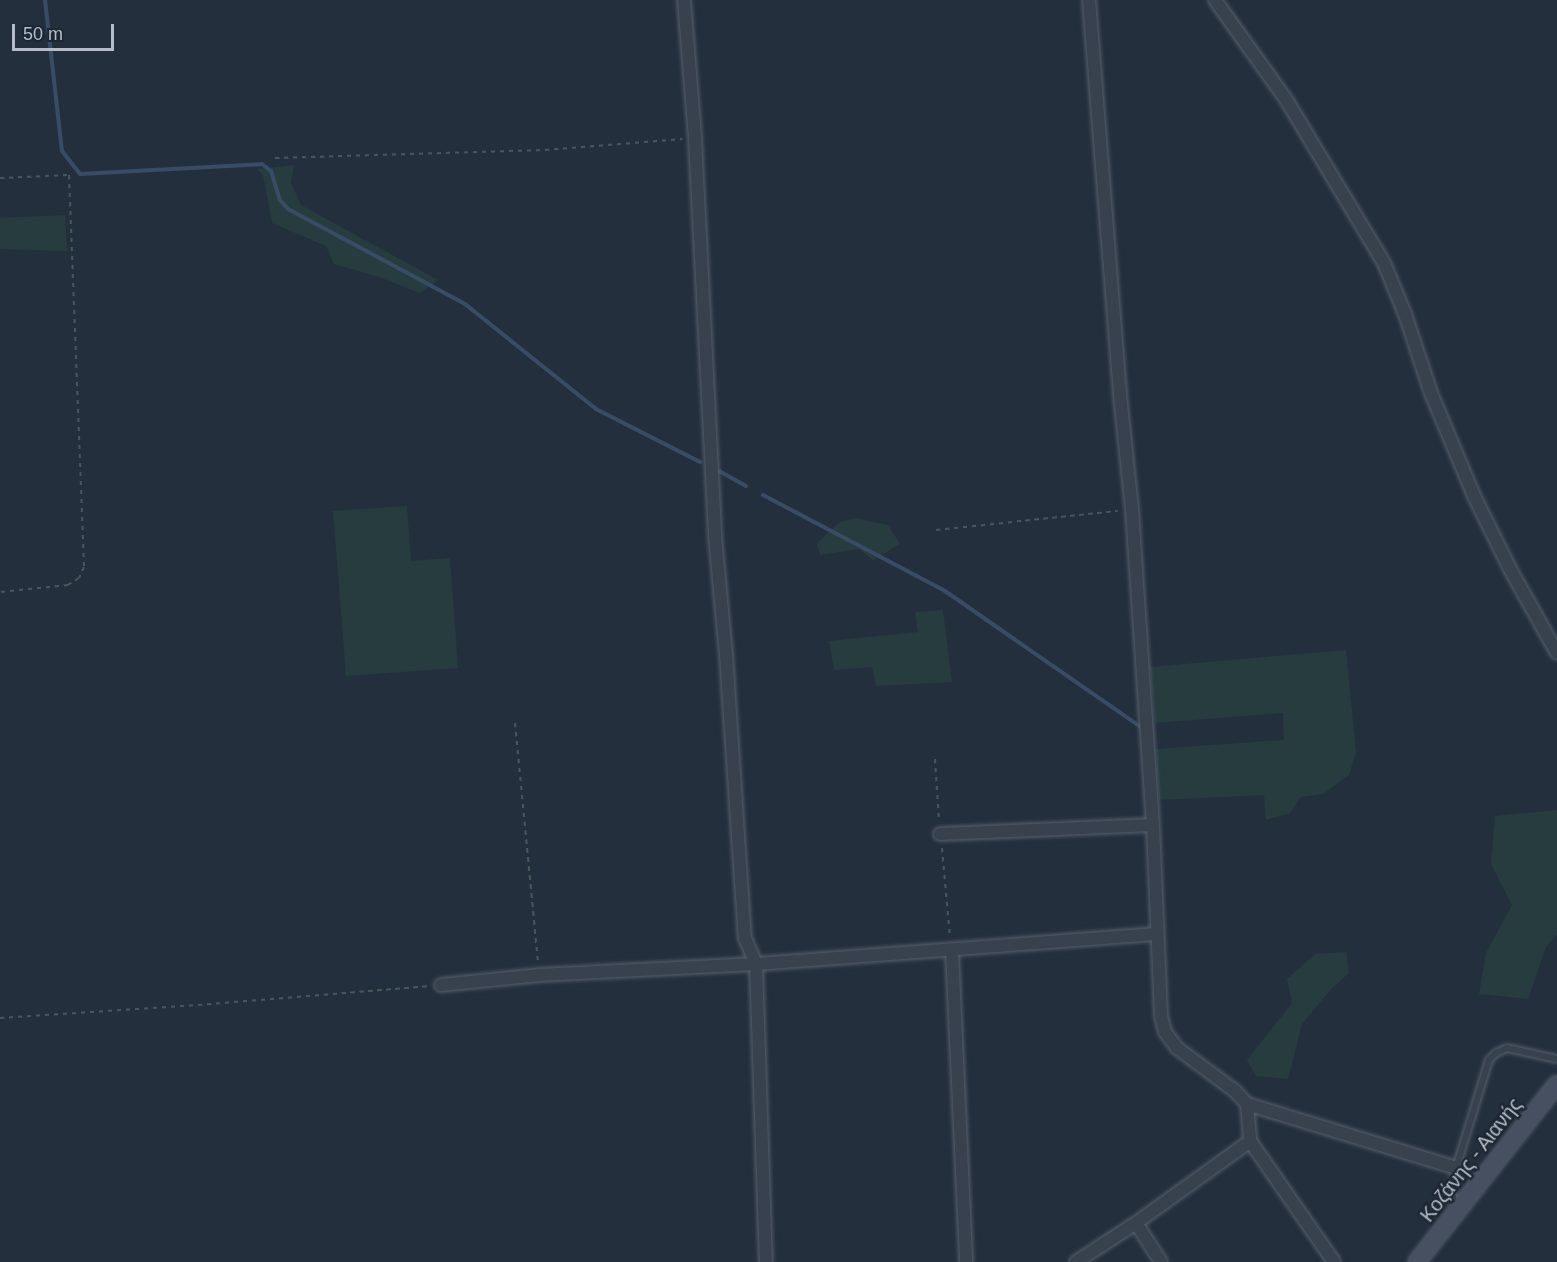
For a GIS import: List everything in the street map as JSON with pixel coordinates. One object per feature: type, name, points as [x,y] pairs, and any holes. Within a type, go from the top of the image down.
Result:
[{"type":"main road","name":"Κοζάνης - Αιανής","points":[[1417,1262],[1555,1090]]},
{"type":"street","points":[[684,0],[695,138],[715,536],[726,654],[745,939],[756,964],[766,1262]]},
{"type":"street","points":[[1089,0],[1120,395],[1132,510],[1153,825],[1157,934],[1165,1032],[1177,1048],[1235,1091],[1247,1104],[1456,1168]]},
{"type":"street","points":[[1215,0],[1287,101],[1384,262],[1405,314],[1431,393],[1474,496],[1510,569],[1557,653]]},
{"type":"street","points":[[940,834],[1153,825]]},
{"type":"street","points":[[441,985],[539,975],[756,964],[1157,934]]},
{"type":"street","points":[[951,950],[966,1262]]},
{"type":"street","points":[[1247,1104],[1250,1141],[1334,1262]]},
{"type":"street","points":[[1076,1262],[1136,1223],[1250,1141]]},
{"type":"street","points":[[1136,1223],[1161,1262]]},
{"type":"lane","points":[[1457,1213],[1452,1193],[1456,1168],[1489,1060],[1506,1048],[1557,1059]]},
{"type":"path","points":[[275,158],[545,150],[695,138]]},
{"type":"path","points":[[0,178],[69,175],[84,567],[79,578],[68,585],[0,592]]},
{"type":"path","points":[[936,530],[1132,510]]},
{"type":"path","points":[[515,723],[539,975]]},
{"type":"path","points":[[934,759],[951,950]]},
{"type":"path","points":[[0,1018],[198,1005],[441,985]]},
{"type":"green space","points":[[294,165],[291,183],[301,205],[438,280],[420,293],[379,277],[334,264],[326,246],[272,223],[263,175],[257,169]]},
{"type":"green space","points":[[65,215],[67,251],[0,249],[0,218]]},
{"type":"green space","points":[[407,506],[411,561],[450,558],[458,668],[346,676],[333,511]]},
{"type":"green space","points":[[855,518],[888,525],[900,544],[873,560],[859,549],[820,555],[817,543],[840,522]]},
{"type":"green space","points":[[943,610],[952,682],[876,686],[872,667],[834,670],[829,641],[918,632],[915,612]]},
{"type":"green space","points":[[1346,650],[1356,752],[1349,775],[1323,794],[1301,797],[1290,813],[1266,820],[1264,795],[1159,800],[1156,749],[1284,740],[1283,713],[1155,723],[1150,667]]},
{"type":"green space","points":[[1557,810],[1557,934],[1546,947],[1528,999],[1479,994],[1486,953],[1512,905],[1491,864],[1495,816]]},
{"type":"green space","points":[[1346,952],[1349,973],[1332,988],[1302,1024],[1288,1079],[1256,1076],[1247,1060],[1292,1003],[1287,979],[1315,954]]},
{"type":"waterway","points":[[45,0],[62,151],[80,174],[262,164],[271,171],[280,200],[288,209],[465,304],[596,409],[700,462]]},
{"type":"waterway","points":[[719,471],[746,486]]},
{"type":"waterway","points":[[763,495],[945,591],[1142,728]]}]
